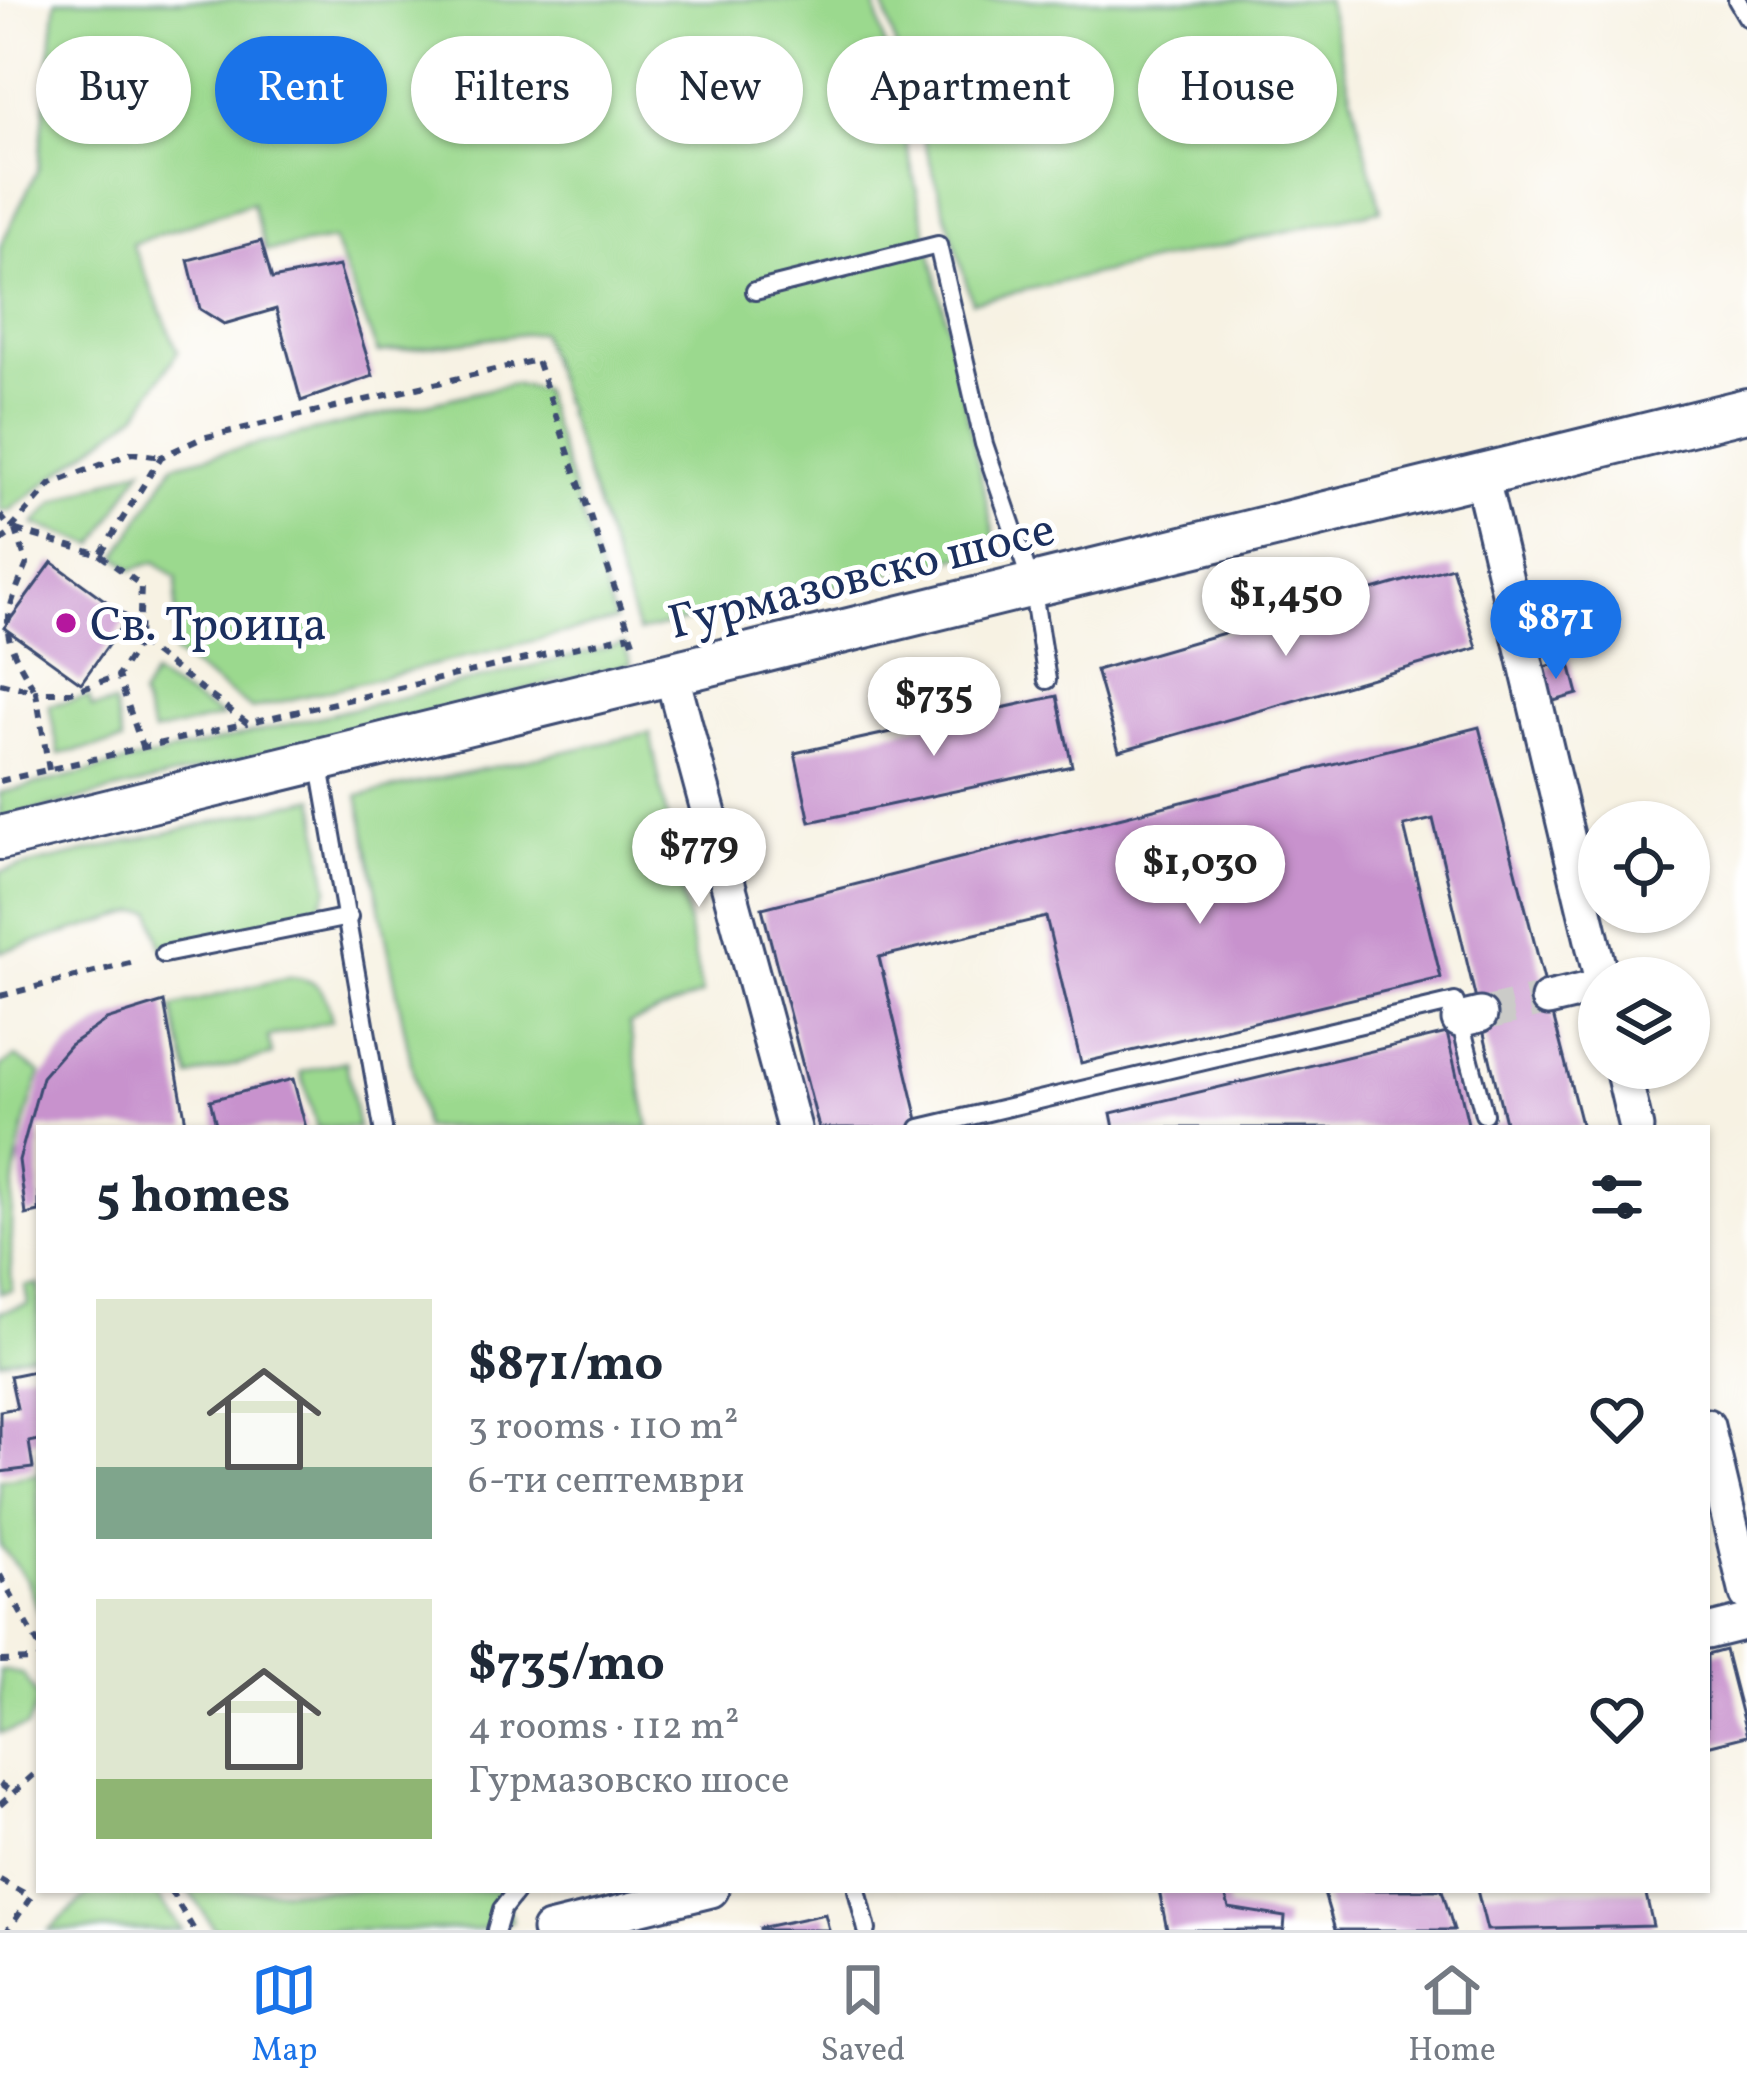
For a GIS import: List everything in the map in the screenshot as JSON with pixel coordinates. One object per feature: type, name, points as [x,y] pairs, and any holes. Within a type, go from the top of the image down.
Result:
[{"type":"street","name":"Гурмазовско шосе","points":[[0,838],[1747,410]]},
{"type":"street","points":[[1480,475],[1594,957]]},
{"type":"street","points":[[659,676],[793,1125]]},
{"type":"street","points":[[1548,999],[1578,989]]},
{"type":"street","points":[[1627,1089],[1635,1125]]},
{"type":"street","points":[[1710,1439],[1747,1594]]},
{"type":"street","points":[[1710,1631],[1747,1622]]},
{"type":"street","points":[[549,1930],[699,1893]]},
{"type":"lane","points":[[1737,0],[1747,17]]},
{"type":"lane","points":[[755,291],[938,245],[984,444],[1032,585],[1047,680]]},
{"type":"lane","points":[[319,760],[383,1125]]},
{"type":"lane","points":[[164,954],[349,917]]},
{"type":"lane","points":[[933,1125],[1455,1002],[1470,1017],[1484,1114]]},
{"type":"lane","points":[[496,1930],[502,1910],[516,1893]]},
{"type":"lane","points":[[858,1893],[867,1930]]},
{"type":"path","points":[[0,541],[51,484],[132,453],[161,457],[202,438],[537,360],[630,635],[659,676]]},
{"type":"path","points":[[100,555],[161,457]]},
{"type":"path","points":[[0,515],[14,530],[27,564],[1,607],[1,636],[36,692],[49,770]]},
{"type":"path","points":[[0,683],[36,692],[71,692],[118,676],[139,642],[141,586],[100,555],[14,530]]},
{"type":"path","points":[[0,781],[630,635]]},
{"type":"path","points":[[139,642],[248,723]]},
{"type":"path","points":[[118,676],[142,746]]},
{"type":"path","points":[[0,996],[164,954]]},
{"type":"path","points":[[0,1575],[36,1641]]},
{"type":"path","points":[[0,1661],[36,1660]]},
{"type":"path","points":[[0,1805],[36,1772]]},
{"type":"path","points":[[0,1784],[11,1792]]},
{"type":"path","points":[[0,1880],[31,1897],[8,1930]]},
{"type":"path","points":[[172,1893],[194,1930]]},
{"type":"green space","points":[[56,0],[874,0],[882,36],[827,36],[827,144],[906,144],[997,548],[638,632],[540,332],[378,353],[333,240],[266,251],[252,203],[132,244],[178,351],[138,413],[9,511],[0,510],[0,247],[38,169],[41,144],[191,144],[191,36],[52,36]]},
{"type":"green space","points":[[882,0],[1327,0],[1336,36],[1138,36],[1138,144],[1337,144],[1337,39],[1381,210],[972,302],[925,144],[1114,144],[1114,36],[893,36]]},
{"type":"green space","points":[[511,384],[541,389],[615,621],[252,709],[174,654],[177,578],[156,562],[132,569],[117,556],[174,464]]},
{"type":"green space","points":[[143,467],[95,545],[34,524],[55,502]]},
{"type":"green space","points":[[624,644],[631,664],[0,819],[0,793]]},
{"type":"green space","points":[[153,676],[223,717],[153,733],[141,697]]},
{"type":"green space","points":[[89,697],[92,708],[114,704],[122,742],[59,754],[49,705]]},
{"type":"green space","points":[[650,733],[702,994],[629,1024],[648,1125],[423,1125],[358,796]]},
{"type":"green space","points":[[315,798],[328,889],[315,915],[162,948],[152,911],[137,912],[0,952],[0,872]]},
{"type":"green space","points":[[289,977],[320,989],[332,1021],[268,1037],[272,1055],[190,1077],[172,1007]]},
{"type":"green space","points":[[16,1057],[41,1073],[14,1180],[12,1290],[0,1293],[0,1067]]},
{"type":"green space","points":[[346,1061],[357,1125],[316,1125],[301,1072]]},
{"type":"green space","points":[[36,1284],[36,1353],[0,1361],[0,1312],[28,1304],[25,1286]]},
{"type":"green space","points":[[36,1474],[36,1606],[27,1580],[0,1545],[0,1480]]},
{"type":"green space","points":[[0,1670],[23,1674],[36,1694],[36,1706],[27,1727],[0,1733]]},
{"type":"green space","points":[[90,1893],[155,1893],[182,1930],[49,1930]]},
{"type":"green space","points":[[191,1893],[504,1893],[512,1921],[474,1930],[215,1930]]},
{"type":"building","points":[[261,241],[272,279],[339,266],[373,376],[301,401],[276,309],[224,324],[200,309],[188,260]]},
{"type":"building","name":"Св. Троица","points":[[52,562],[128,617],[81,683],[4,628]]},
{"type":"building","points":[[1452,567],[1477,648],[1119,751],[1096,670]]},
{"type":"building","points":[[1569,660],[1578,694],[1544,704],[1534,670]]},
{"type":"building","points":[[1057,696],[1072,766],[810,822],[795,753]]},
{"type":"building","points":[[1479,727],[1581,1125],[1496,1125],[1505,1122],[1433,819],[1404,826],[1441,978],[1081,1063],[1046,917],[879,957],[919,1125],[818,1125],[762,908]]},
{"type":"building","points":[[164,1002],[186,1125],[36,1125],[36,1213],[26,1215],[19,1160],[42,1077],[70,1045],[106,1020]]},
{"type":"building","points":[[1447,1033],[1468,1125],[1113,1125],[1111,1113]]},
{"type":"building","points":[[293,1079],[305,1125],[216,1125],[210,1100]]},
{"type":"building","points":[[36,1371],[36,1441],[29,1442],[33,1468],[0,1472],[0,1411],[17,1408],[10,1376]]},
{"type":"building","points":[[1725,1650],[1747,1736],[1710,1745],[1710,1654]]},
{"type":"building","points":[[1160,1893],[1225,1893],[1229,1908],[1285,1917],[1284,1930],[1167,1930]]},
{"type":"building","points":[[1324,1893],[1443,1893],[1454,1930],[1335,1930]]},
{"type":"building","points":[[1478,1893],[1646,1893],[1653,1926],[1487,1930]]},
{"type":"building","points":[[825,1914],[829,1930],[760,1930],[760,1928]]},
{"type":"tunnel","points":[[1480,1015],[1548,999]]},
{"type":"place","name":"Св. Троица","points":[[66,623]]}]
